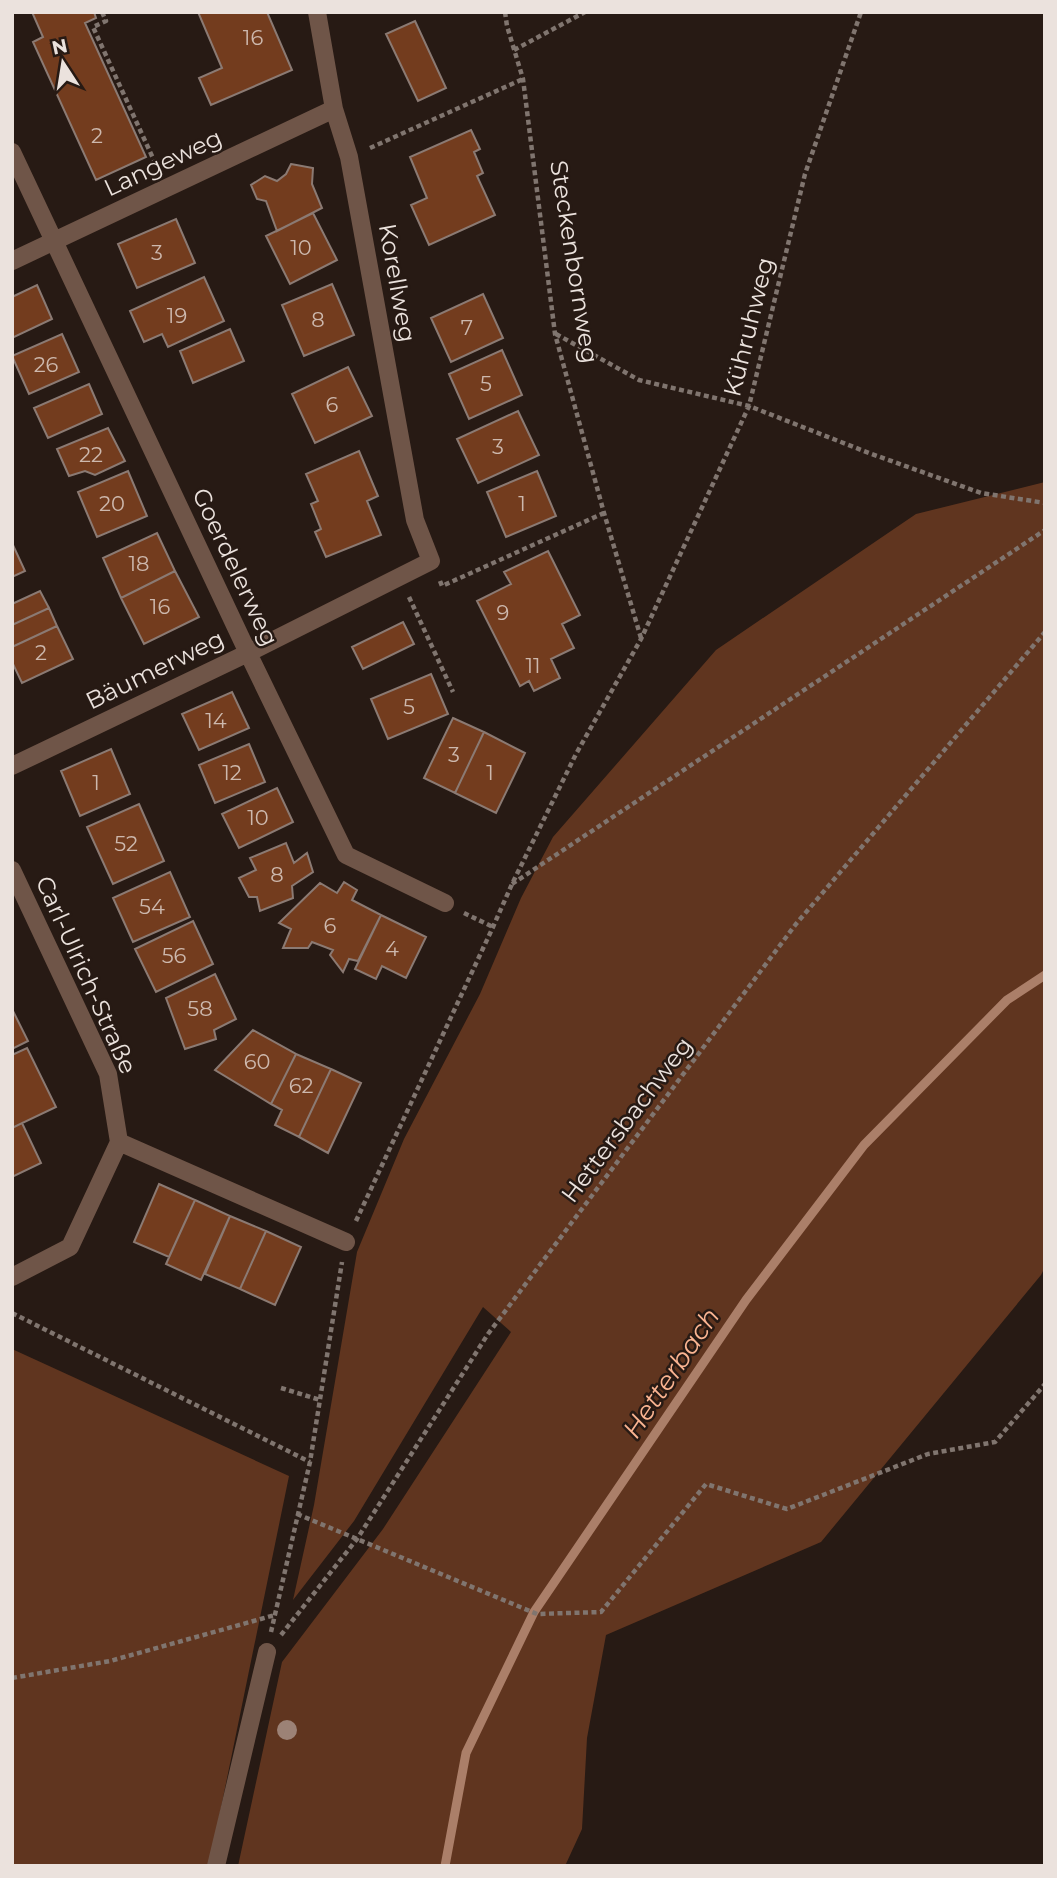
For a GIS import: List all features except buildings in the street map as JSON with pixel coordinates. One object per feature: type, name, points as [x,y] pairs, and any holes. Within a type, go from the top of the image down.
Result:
[{"type":"street","name":"Korellweg","points":[[317,12],[334,109],[349,157],[415,520],[431,561]]},
{"type":"street","name":"Langeweg","points":[[12,261],[334,109]]},
{"type":"street","name":"Goerdelerweg","points":[[12,152],[346,855],[445,903]]},
{"type":"street","name":"Bäumerweg","points":[[12,766],[248,653],[431,561]]},
{"type":"street","name":"Carl-Ulrich-Straße","points":[[12,870],[108,1074],[119,1142]]},
{"type":"street","points":[[12,1276],[70,1247],[119,1142],[346,1242]]},
{"type":"street","points":[[216,1866],[267,1653]]},
{"type":"path","points":[[102,12],[106,21],[93,27],[167,188]]},
{"type":"path","name":"Steckenbornweg","points":[[505,12],[523,79],[555,334],[641,639]]},
{"type":"path","points":[[514,50],[585,12]]},
{"type":"path","name":"Kühruhweg","points":[[267,1653],[310,1462],[346,1242],[512,884],[576,754],[641,639],[749,406],[805,174],[861,12]]},
{"type":"path","points":[[349,157],[523,79]]},
{"type":"path","points":[[555,334],[639,380],[749,406],[981,493],[1045,503]]},
{"type":"path","points":[[431,561],[442,586],[604,513]]},
{"type":"path","points":[[512,884],[1045,530]]},
{"type":"path","points":[[400,577],[453,692]]},
{"type":"path","name":"Hettersbachweg","points":[[267,1653],[357,1539],[488,1334],[796,924],[1045,632]]},
{"type":"path","points":[[445,903],[494,927]]},
{"type":"path","points":[[12,1313],[310,1462]]},
{"type":"path","points":[[297,1514],[537,1614],[601,1612],[706,1484],[787,1509],[928,1454],[995,1442],[1045,1384]]},
{"type":"path","points":[[281,1388],[320,1400]]},
{"type":"path","points":[[12,1678],[110,1661],[275,1615]]},
{"type":"shaded area","points":[[1045,482],[1045,1267],[1041,1275],[821,1542],[606,1635],[587,1738],[582,1829],[565,1866],[238,1866],[282,1662],[383,1529],[511,1332],[483,1307],[354,1521],[293,1600],[314,1505],[357,1252],[404,1139],[480,994],[521,898],[553,837],[716,650],[916,514]]},
{"type":"shaded area","points":[[12,1349],[289,1476],[209,1866],[12,1866]]},
{"type":"waterway","name":"Hetterbach","points":[[445,1866],[466,1753],[534,1612],[746,1300],[864,1145],[1007,1000],[1045,975]]}]
